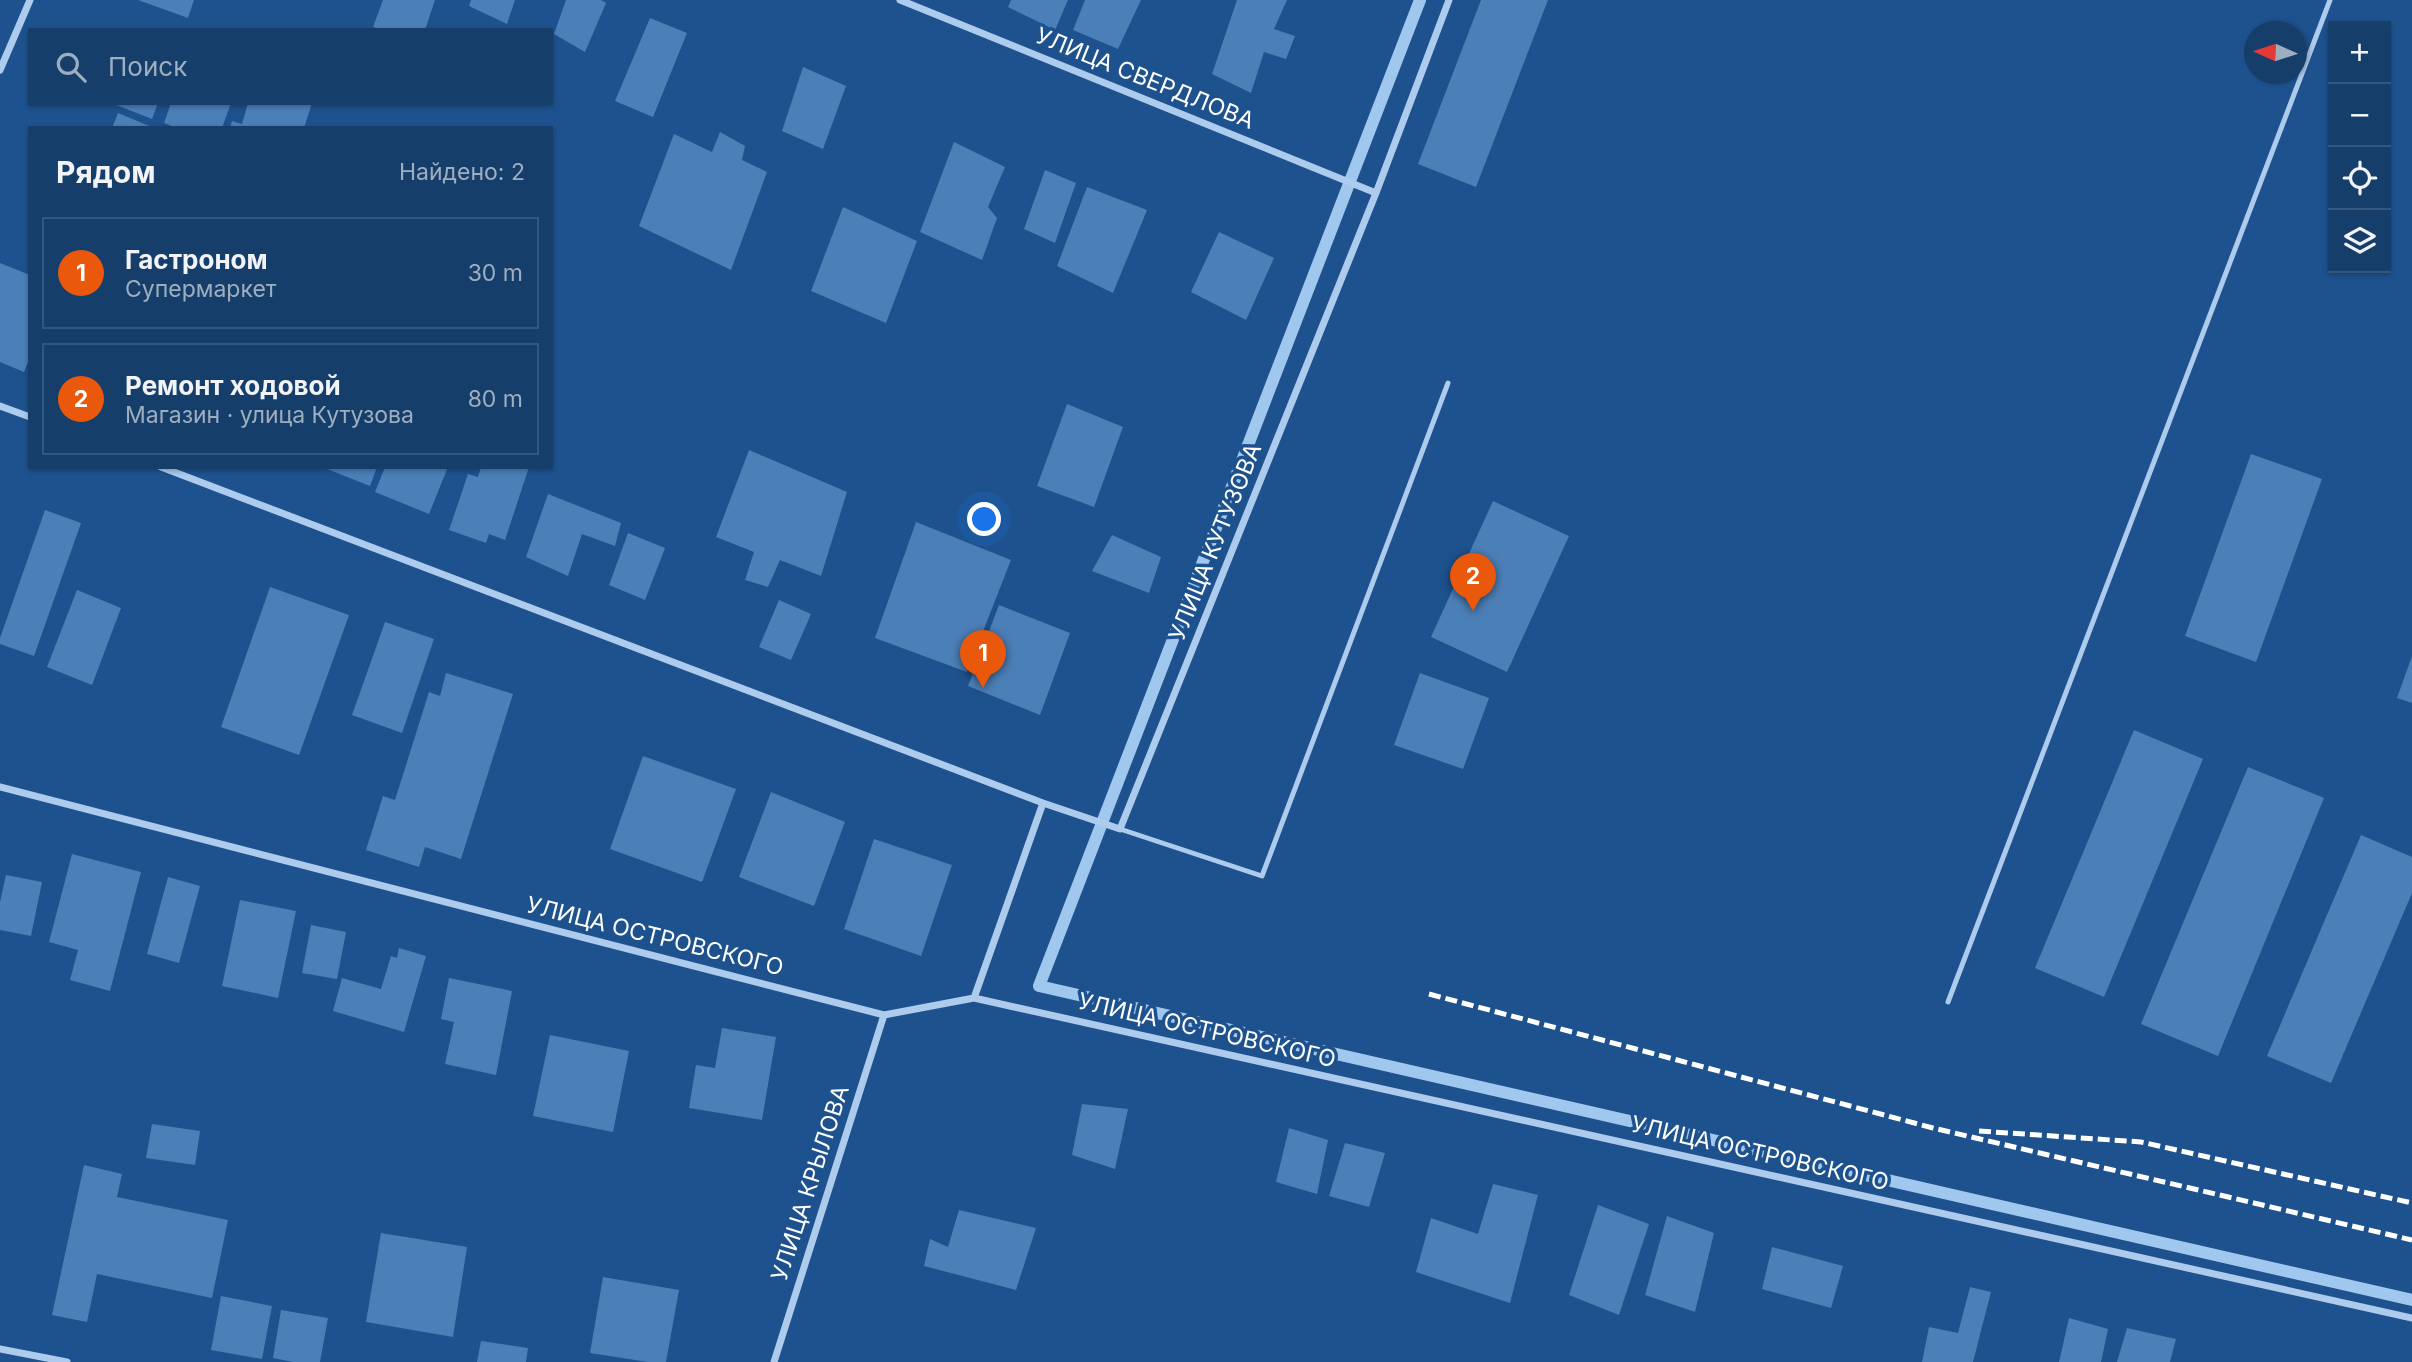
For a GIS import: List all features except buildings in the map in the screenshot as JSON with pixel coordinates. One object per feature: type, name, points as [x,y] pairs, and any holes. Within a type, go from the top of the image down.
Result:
[{"type":"street","points":[[0,70],[30,0]]},
{"type":"street","name":"УЛИЦА СВЕРДЛОВА","points":[[900,0],[1376,193]]},
{"type":"street","name":"УЛИЦА КУТУЗОВА","points":[[1120,829],[1376,193],[1450,0]]},
{"type":"street","points":[[0,406],[28,416]]},
{"type":"street","points":[[167,469],[1043,803],[1120,829]]},
{"type":"street","name":"УЛИЦА ОСТРОВСКОГО","points":[[0,787],[884,1015],[974,998],[2412,1318]]},
{"type":"street","points":[[974,998],[1043,803]]},
{"type":"street","name":"УЛИЦА КРЫЛОВА","points":[[774,1362],[884,1015]]},
{"type":"street","points":[[0,1349],[66,1362]]},
{"type":"lane","points":[[1948,1002],[2330,0]]},
{"type":"lane","points":[[1120,829],[1262,876],[1448,383]]},
{"type":"waterway","points":[[1420,0],[1039,986],[2412,1300]]},
{"type":"railway","points":[[1429,994],[1933,1128],[2412,1240]]},
{"type":"railway","points":[[1979,1131],[2141,1142],[2412,1203]]},
{"type":"place","name":"Ремонт ходовой","points":[[1473,611]]},
{"type":"place","name":"Гастроном","points":[[983,688]]}]
